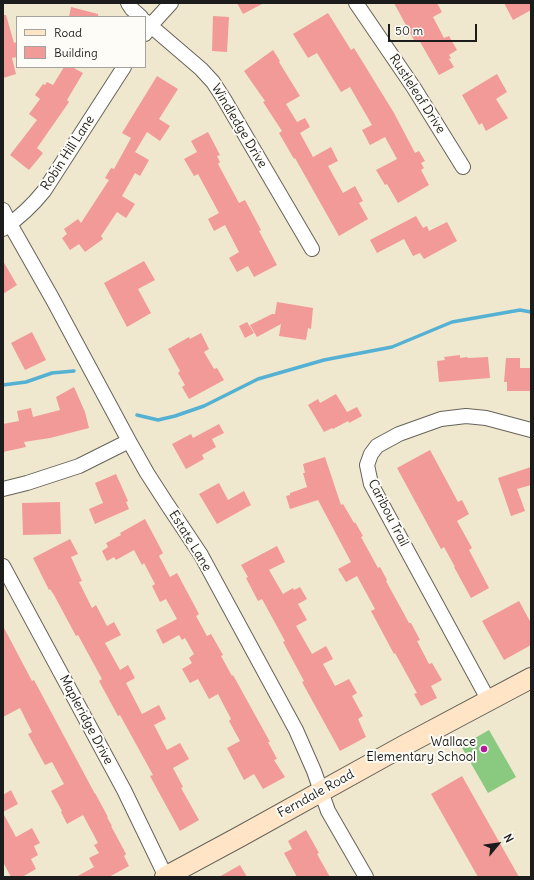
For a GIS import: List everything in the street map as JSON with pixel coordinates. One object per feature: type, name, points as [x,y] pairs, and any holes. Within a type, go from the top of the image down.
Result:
[{"type":"street","name":"Windledge Drive","points":[[128,3],[138,16]]},
{"type":"street","points":[[146,23],[171,3]]},
{"type":"street","name":"Rustleleaf Drive","points":[[356,3],[414,88],[463,167]]},
{"type":"street","name":"Windledge Drive","points":[[146,25],[201,69],[213,82],[312,248]]},
{"type":"street","name":"Robin Hill Lane","points":[[6,227],[25,213],[36,202],[123,68]]},
{"type":"street","name":"Estate Lane","points":[[3,210],[6,227],[52,298],[147,472],[201,555],[296,730],[314,771],[328,811],[366,877]]},
{"type":"street","name":"Caribou Trail","points":[[489,701],[371,484],[367,465],[371,454],[377,446],[399,434],[441,419],[466,416],[486,418],[531,430]]},
{"type":"street","points":[[3,489],[27,483],[79,466],[129,441]]},
{"type":"street","name":"Mapleridge Drive","points":[[3,566],[124,790],[165,877]]},
{"type":"street","name":"Ferndale Road","points":[[165,877],[405,745],[531,678]]},
{"type":"green space","points":[[489,730],[516,777],[488,793],[461,746]]},
{"type":"building","points":[[237,3],[264,3],[243,14]]},
{"type":"building","points":[[394,3],[437,3],[442,12],[433,17],[444,38],[449,36],[457,50],[449,55],[451,58],[449,59],[454,67],[439,75],[419,40],[415,42]]},
{"type":"building","points":[[504,3],[531,3],[531,10],[513,20]]},
{"type":"building","points":[[71,7],[98,14],[98,16],[69,16]]},
{"type":"building","points":[[328,13],[351,50],[354,48],[394,113],[415,153],[419,151],[425,161],[421,163],[424,168],[421,170],[429,185],[398,203],[387,184],[385,185],[376,170],[397,159],[385,137],[370,145],[362,130],[372,125],[350,87],[341,92],[317,53],[308,58],[293,34]]},
{"type":"building","points":[[3,15],[6,15],[14,43],[16,42],[16,57],[12,58],[16,74],[3,78]]},
{"type":"building","points":[[213,16],[229,17],[227,52],[212,51]]},
{"type":"building","points":[[273,50],[300,96],[286,104],[297,122],[305,118],[310,127],[300,133],[313,157],[331,147],[338,161],[328,166],[343,193],[355,186],[363,201],[359,203],[368,219],[339,236],[295,158],[294,159],[279,133],[282,131],[263,102],[265,101],[244,71]]},
{"type":"building","points":[[63,68],[74,68],[83,73],[67,100],[69,102],[37,148],[43,153],[29,170],[10,155],[37,120],[29,114],[40,99],[35,95],[43,84],[45,85],[47,82],[53,85]]},
{"type":"building","points":[[497,74],[507,92],[496,99],[508,118],[486,131],[482,123],[479,125],[462,95]]},
{"type":"building","points":[[157,76],[178,89],[159,119],[170,126],[160,141],[147,132],[135,152],[149,160],[140,176],[135,173],[122,196],[135,204],[126,218],[117,212],[101,236],[103,239],[85,252],[79,244],[70,250],[62,238],[67,234],[64,229],[78,219],[81,223],[109,180],[105,178],[111,168],[114,169],[131,138],[122,133]]},
{"type":"building","points":[[208,132],[220,155],[217,156],[220,162],[218,164],[239,203],[245,200],[277,265],[254,277],[248,266],[237,272],[229,258],[239,252],[225,225],[214,231],[208,219],[219,213],[198,174],[194,176],[184,159],[197,152],[191,141]]},
{"type":"building","points":[[416,216],[423,228],[427,226],[429,231],[447,222],[457,241],[424,259],[420,253],[413,256],[404,239],[377,253],[370,240]]},
{"type":"building","points":[[3,261],[17,285],[3,294]]},
{"type":"building","points":[[144,261],[155,280],[138,289],[151,313],[127,327],[104,283]]},
{"type":"building","points":[[277,302],[313,308],[311,329],[308,328],[306,340],[279,336],[281,324],[257,337],[250,325],[272,314],[275,314]]},
{"type":"building","points":[[247,322],[254,333],[245,338],[239,326]]},
{"type":"building","points":[[32,332],[46,360],[25,370],[11,343]]},
{"type":"building","points":[[201,333],[209,349],[204,352],[214,369],[217,368],[224,380],[189,399],[182,387],[185,385],[178,373],[180,371],[168,349],[189,337],[190,339]]},
{"type":"building","points":[[460,355],[460,358],[488,357],[490,378],[439,382],[437,361],[445,360],[444,357]]},
{"type":"building","points":[[506,358],[520,358],[520,368],[531,368],[531,391],[507,391],[507,382],[504,382]]},
{"type":"building","points":[[74,387],[85,412],[89,428],[50,438],[24,442],[26,447],[3,452],[3,424],[19,421],[17,411],[31,408],[33,417],[60,410],[56,397]]},
{"type":"building","points":[[336,394],[347,412],[357,407],[362,416],[349,423],[348,421],[324,432],[308,405],[318,399],[320,403]]},
{"type":"building","points":[[219,424],[224,433],[212,439],[216,447],[202,455],[204,459],[186,469],[172,444],[191,434],[193,438]]},
{"type":"building","points":[[430,450],[458,502],[462,500],[469,514],[457,521],[472,548],[469,550],[489,588],[471,598],[444,547],[441,549],[397,468]]},
{"type":"building","points":[[325,457],[341,505],[343,504],[354,523],[355,522],[363,536],[361,537],[378,568],[380,567],[409,623],[411,623],[420,640],[417,641],[429,664],[432,663],[442,680],[431,686],[437,698],[421,706],[414,694],[417,693],[371,611],[375,609],[357,576],[346,582],[338,569],[351,562],[318,500],[290,509],[286,496],[307,487],[303,473],[305,473],[303,464]]},
{"type":"building","points":[[531,467],[531,485],[517,489],[525,511],[511,516],[498,478]]},
{"type":"building","points":[[116,474],[128,501],[126,502],[129,509],[95,524],[89,509],[103,503],[95,483]]},
{"type":"building","points":[[219,483],[228,500],[244,491],[251,505],[217,524],[199,494]]},
{"type":"building","points":[[60,502],[61,534],[23,535],[22,503]]},
{"type":"building","points":[[145,519],[163,553],[159,556],[170,577],[177,573],[199,614],[196,616],[207,636],[211,634],[223,655],[221,656],[270,742],[268,742],[277,759],[274,760],[285,777],[263,789],[254,774],[244,780],[227,748],[240,741],[229,721],[231,719],[218,694],[209,699],[198,679],[190,683],[182,669],[192,663],[189,658],[194,654],[185,638],[182,640],[179,635],[163,644],[156,630],[177,619],[166,599],[160,602],[152,586],[155,584],[144,563],[142,565],[134,550],[116,560],[114,557],[107,561],[102,551],[108,547],[106,543]]},
{"type":"building","points":[[70,539],[78,554],[71,557],[82,581],[79,582],[92,608],[96,605],[107,626],[114,622],[121,635],[105,643],[120,670],[128,665],[135,678],[126,683],[142,714],[159,705],[166,719],[154,725],[167,750],[180,743],[189,759],[173,768],[183,787],[181,788],[199,820],[180,831],[150,776],[153,775],[120,715],[118,716],[99,681],[102,679],[78,635],[76,636],[54,595],[50,589],[49,590],[33,558]]},
{"type":"building","points":[[277,546],[285,562],[269,570],[283,594],[293,588],[294,590],[300,587],[307,599],[298,604],[307,620],[296,626],[312,654],[326,646],[333,659],[323,664],[335,686],[349,679],[357,693],[352,696],[363,716],[358,719],[366,737],[340,751],[302,682],[304,681],[283,642],[285,641],[262,599],[258,601],[246,578],[248,577],[241,565]]},
{"type":"building","points":[[519,601],[531,623],[531,645],[504,660],[482,621]]},
{"type":"building","points":[[3,626],[108,817],[111,826],[126,854],[124,856],[129,866],[109,877],[76,877],[94,867],[89,858],[99,853],[94,845],[98,843],[83,815],[67,824],[51,791],[64,784],[52,762],[45,765],[28,734],[32,732],[20,708],[3,717]]},
{"type":"building","points":[[462,776],[519,877],[478,877],[431,794]]},
{"type":"building","points":[[11,790],[18,804],[3,812],[3,795]]},
{"type":"building","points":[[3,813],[16,837],[32,828],[40,843],[34,846],[38,855],[31,859],[36,869],[22,877],[11,877],[3,862]]},
{"type":"building","points":[[306,830],[330,877],[297,877],[284,853],[292,849],[288,841]]},
{"type":"building","points":[[240,865],[247,877],[219,877]]},
{"type":"waterway","points":[[137,415],[158,420],[175,416],[204,406],[258,379],[324,360],[392,347],[452,322],[520,310],[531,312]]},
{"type":"waterway","points":[[3,385],[26,382],[52,373],[74,371]]},
{"type":"place","name":"Wallace Elementary School","points":[[484,749]]}]
